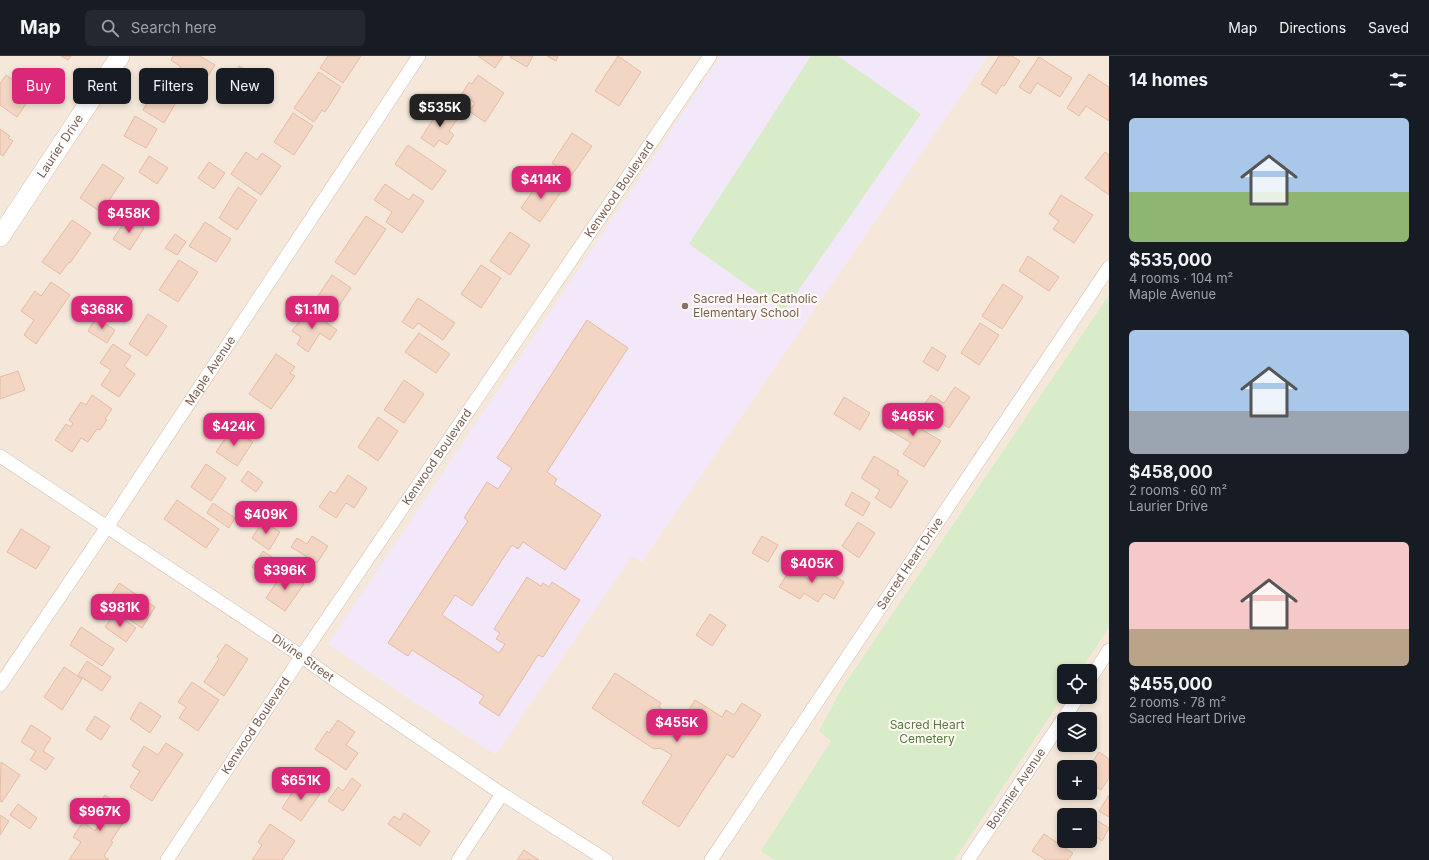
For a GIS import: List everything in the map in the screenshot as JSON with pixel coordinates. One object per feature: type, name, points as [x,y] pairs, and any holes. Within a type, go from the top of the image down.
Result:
[{"type":"street","name":"Laurier Drive","points":[[0,237],[120,56]]},
{"type":"street","name":"Maple Avenue","points":[[0,685],[107,527],[419,56]]},
{"type":"street","name":"Kenwood Boulevard","points":[[167,860],[301,657],[710,56]]},
{"type":"street","name":"Sacred Heart Drive","points":[[712,860],[1109,267]]},
{"type":"street","name":"Divine Street","points":[[0,456],[301,657],[502,794],[606,860]]},
{"type":"street","points":[[1097,668],[1109,650]]},
{"type":"street","name":"Boismier Avenue","points":[[968,860],[1073,704]]},
{"type":"street","points":[[458,860],[502,794]]},
{"type":"shaded area","points":[[0,56],[1109,56],[1109,860],[0,860]]},
{"type":"shaded area","name":"Sacred Heart Catholic Elementary School","points":[[721,56],[988,56],[642,562],[632,556],[495,754],[412,701],[328,644]]},
{"type":"green space","points":[[811,56],[838,56],[921,114],[784,311],[689,244]]},
{"type":"green space","name":"Sacred Heart Cemetery","points":[[1109,295],[1109,627],[1085,664],[1057,664],[1058,704],[954,860],[774,860],[761,851],[831,741],[819,731],[842,688]]},
{"type":"building","points":[[61,56],[71,56],[68,60]]},
{"type":"building","points":[[173,56],[200,56],[215,65],[208,76],[208,68],[180,68],[171,60]]},
{"type":"building","points":[[328,56],[361,56],[343,83],[320,68]]},
{"type":"building","points":[[478,56],[503,56],[495,68]]},
{"type":"building","points":[[533,56],[527,67],[510,57]]},
{"type":"building","points":[[547,56],[558,56],[556,61]]},
{"type":"building","points":[[618,56],[641,72],[619,106],[595,91]]},
{"type":"building","points":[[999,56],[1012,56],[1020,61],[1004,86],[1002,85],[996,94],[981,84]]},
{"type":"building","points":[[1039,57],[1072,78],[1060,97],[1037,83],[1030,94],[1019,87]]},
{"type":"building","points":[[319,72],[341,87],[325,112],[322,110],[314,122],[294,108]]},
{"type":"building","points":[[1089,74],[1109,87],[1109,121],[1086,106],[1079,116],[1067,108]]},
{"type":"building","points":[[6,75],[12,79],[12,104],[26,104],[17,117],[0,105],[0,84]]},
{"type":"building","points":[[478,75],[504,93],[485,122],[469,111],[475,103],[462,94],[469,82],[472,84]]},
{"type":"building","points":[[147,104],[175,104],[164,123],[143,110]]},
{"type":"building","points":[[441,107],[458,118],[449,131],[454,135],[447,145],[439,140],[434,147],[421,138]]},
{"type":"building","points":[[293,113],[313,126],[294,155],[274,142]]},
{"type":"building","points":[[135,116],[157,129],[146,148],[124,136]]},
{"type":"building","points":[[0,129],[10,136],[8,138],[13,141],[3,156],[0,154]]},
{"type":"building","points":[[572,133],[592,146],[571,176],[552,163]]},
{"type":"building","points":[[408,145],[446,171],[432,190],[395,164]]},
{"type":"building","points":[[246,152],[257,160],[262,153],[281,166],[261,195],[231,174]]},
{"type":"building","points":[[1105,152],[1109,155],[1109,195],[1085,178]]},
{"type":"building","points":[[149,156],[168,168],[157,184],[139,172]]},
{"type":"building","points":[[209,162],[225,173],[214,189],[198,178]]},
{"type":"building","points":[[103,164],[124,178],[101,212],[80,198]]},
{"type":"building","points":[[541,179],[561,192],[540,222],[521,208]]},
{"type":"building","points":[[385,184],[409,200],[413,194],[424,201],[402,233],[386,222],[392,212],[374,200]]},
{"type":"building","points":[[238,187],[257,200],[237,230],[219,218]]},
{"type":"building","points":[[1061,195],[1093,215],[1074,243],[1053,229],[1059,221],[1049,214]]},
{"type":"building","points":[[366,216],[386,229],[355,275],[335,262]]},
{"type":"building","points":[[128,217],[144,228],[130,250],[113,239]]},
{"type":"building","points":[[72,220],[91,233],[70,263],[69,262],[60,274],[42,262]]},
{"type":"building","points":[[205,222],[231,239],[216,262],[189,246]]},
{"type":"building","points":[[510,232],[530,245],[510,275],[490,261]]},
{"type":"building","points":[[175,234],[186,242],[177,255],[165,248]]},
{"type":"building","points":[[1028,256],[1059,277],[1049,291],[1019,271]]},
{"type":"building","points":[[179,260],[198,272],[178,302],[159,290]]},
{"type":"building","points":[[481,265],[501,278],[481,308],[461,294]]},
{"type":"building","points":[[332,275],[351,288],[329,321],[310,308]]},
{"type":"building","points":[[51,282],[70,295],[36,344],[24,335],[34,320],[21,311],[35,291],[41,296]]},
{"type":"building","points":[[1003,284],[1023,297],[1002,329],[982,316]]},
{"type":"building","points":[[418,298],[455,323],[443,340],[418,323],[413,329],[402,322]]},
{"type":"building","points":[[308,310],[337,330],[330,340],[320,333],[308,352],[297,344],[301,337],[292,331]]},
{"type":"building","points":[[148,314],[167,326],[147,356],[129,344]]},
{"type":"building","points":[[96,318],[115,330],[107,343],[88,331]]},
{"type":"building","points":[[587,320],[628,348],[547,472],[557,479],[554,484],[601,515],[565,570],[523,542],[518,549],[512,545],[472,606],[455,595],[442,615],[499,653],[505,644],[496,639],[500,633],[494,629],[527,577],[541,586],[543,583],[549,587],[552,582],[580,600],[543,657],[538,655],[499,716],[479,703],[484,696],[412,650],[408,656],[388,643],[468,521],[464,518],[487,482],[498,489],[512,468],[497,458]]},
{"type":"building","points":[[980,323],[999,335],[979,365],[961,353]]},
{"type":"building","points":[[419,333],[450,354],[436,373],[405,352]]},
{"type":"building","points":[[113,344],[131,356],[124,366],[135,374],[119,397],[101,385],[111,370],[100,363]]},
{"type":"building","points":[[932,347],[946,356],[938,371],[923,362]]},
{"type":"building","points":[[276,354],[295,367],[290,373],[295,376],[271,409],[249,394]]},
{"type":"building","points":[[18,371],[25,390],[0,399],[0,377]]},
{"type":"building","points":[[404,380],[424,394],[404,423],[384,410]]},
{"type":"building","points":[[955,387],[970,397],[949,428],[921,409],[931,395],[944,403]]},
{"type":"building","points":[[92,395],[112,409],[100,430],[97,429],[88,442],[81,438],[72,452],[55,440],[66,424],[71,427],[73,423],[69,420],[81,402],[86,405]]},
{"type":"building","points":[[844,397],[870,413],[860,430],[834,414]]},
{"type":"building","points":[[894,407],[923,425],[921,429],[941,441],[924,467],[903,454],[911,443],[883,426]]},
{"type":"building","points":[[378,417],[398,431],[378,461],[358,447]]},
{"type":"building","points":[[232,428],[253,442],[237,466],[216,452]]},
{"type":"building","points":[[874,456],[899,471],[897,474],[908,481],[891,508],[875,498],[880,490],[861,478]]},
{"type":"building","points":[[206,464],[226,478],[211,501],[191,487]]},
{"type":"building","points":[[248,471],[263,482],[256,492],[241,481]]},
{"type":"building","points":[[348,475],[367,488],[354,508],[346,503],[336,518],[319,507],[330,491],[335,494]]},
{"type":"building","points":[[852,492],[870,503],[863,516],[845,505]]},
{"type":"building","points":[[177,500],[219,529],[206,548],[164,519]]},
{"type":"building","points":[[213,503],[235,518],[229,528],[207,513]]},
{"type":"building","points":[[263,521],[280,532],[269,550],[252,538]]},
{"type":"building","points":[[858,522],[875,533],[859,558],[842,546]]},
{"type":"building","points":[[21,529],[50,547],[36,569],[7,552]]},
{"type":"building","points":[[312,536],[328,546],[317,563],[291,547],[297,538],[307,544]]},
{"type":"building","points":[[762,536],[778,545],[768,562],[752,553]]},
{"type":"building","points":[[263,551],[278,561],[267,578],[252,567]]},
{"type":"building","points":[[819,566],[844,582],[834,599],[824,593],[818,602],[804,593],[800,599],[779,587],[791,568],[810,580]]},
{"type":"building","points":[[284,571],[304,584],[285,611],[266,598]]},
{"type":"building","points":[[119,583],[155,607],[142,628],[106,604]]},
{"type":"building","points":[[115,613],[136,628],[126,642],[105,627]]},
{"type":"building","points":[[710,614],[726,625],[712,646],[696,635]]},
{"type":"building","points":[[81,627],[114,649],[102,666],[70,645]]},
{"type":"building","points":[[226,644],[248,659],[224,696],[204,682],[219,659],[217,657]]},
{"type":"building","points":[[87,661],[111,677],[102,691],[78,675]]},
{"type":"building","points":[[64,667],[82,679],[62,710],[44,697]]},
{"type":"building","points":[[615,673],[661,703],[659,707],[686,725],[692,717],[686,714],[695,700],[722,717],[726,710],[734,715],[742,703],[761,715],[733,758],[727,754],[679,827],[642,803],[672,755],[660,748],[654,749],[592,708]]},
{"type":"building","points":[[192,682],[219,700],[198,731],[179,718],[186,707],[178,702]]},
{"type":"building","points":[[140,702],[161,716],[150,733],[130,719]]},
{"type":"building","points":[[95,716],[110,726],[101,740],[86,730]]},
{"type":"building","points":[[338,720],[355,732],[346,745],[358,753],[346,770],[315,749],[327,731],[329,733]]},
{"type":"building","points":[[31,725],[51,738],[43,751],[54,758],[46,770],[30,760],[36,751],[21,742]]},
{"type":"building","points":[[166,743],[183,754],[152,801],[130,787],[140,771],[132,766],[144,746],[158,755]]},
{"type":"building","points":[[1099,752],[1109,759],[1109,778],[1101,790],[1097,787],[1097,760],[1094,760]]},
{"type":"building","points":[[1,762],[20,775],[2,802],[0,801]]},
{"type":"building","points":[[352,778],[361,785],[343,811],[328,801],[338,787],[343,791]]},
{"type":"building","points":[[300,781],[320,794],[301,821],[282,808]]},
{"type":"building","points":[[105,795],[130,812],[111,841],[113,842],[104,856],[109,860],[69,860],[81,842],[73,837],[83,822],[95,831],[102,820],[92,814]]},
{"type":"building","points":[[1109,795],[1109,817],[1099,811]]},
{"type":"building","points":[[18,804],[37,818],[30,829],[10,815]]},
{"type":"building","points":[[404,813],[430,831],[420,846],[388,824],[394,816],[400,820]]},
{"type":"building","points":[[0,815],[9,821],[0,835]]},
{"type":"building","points":[[1097,821],[1109,828],[1102,841],[1097,838]]},
{"type":"building","points":[[270,824],[295,841],[282,860],[252,860],[262,845],[258,842]]},
{"type":"building","points":[[1044,834],[1057,843],[1057,848],[1065,848],[1073,853],[1068,860],[1046,860],[1032,851]]},
{"type":"building","points":[[524,850],[539,860],[517,860]]},
{"type":"place","name":"Sacred Heart Catholic Elementary School","points":[[685,306]]}]
